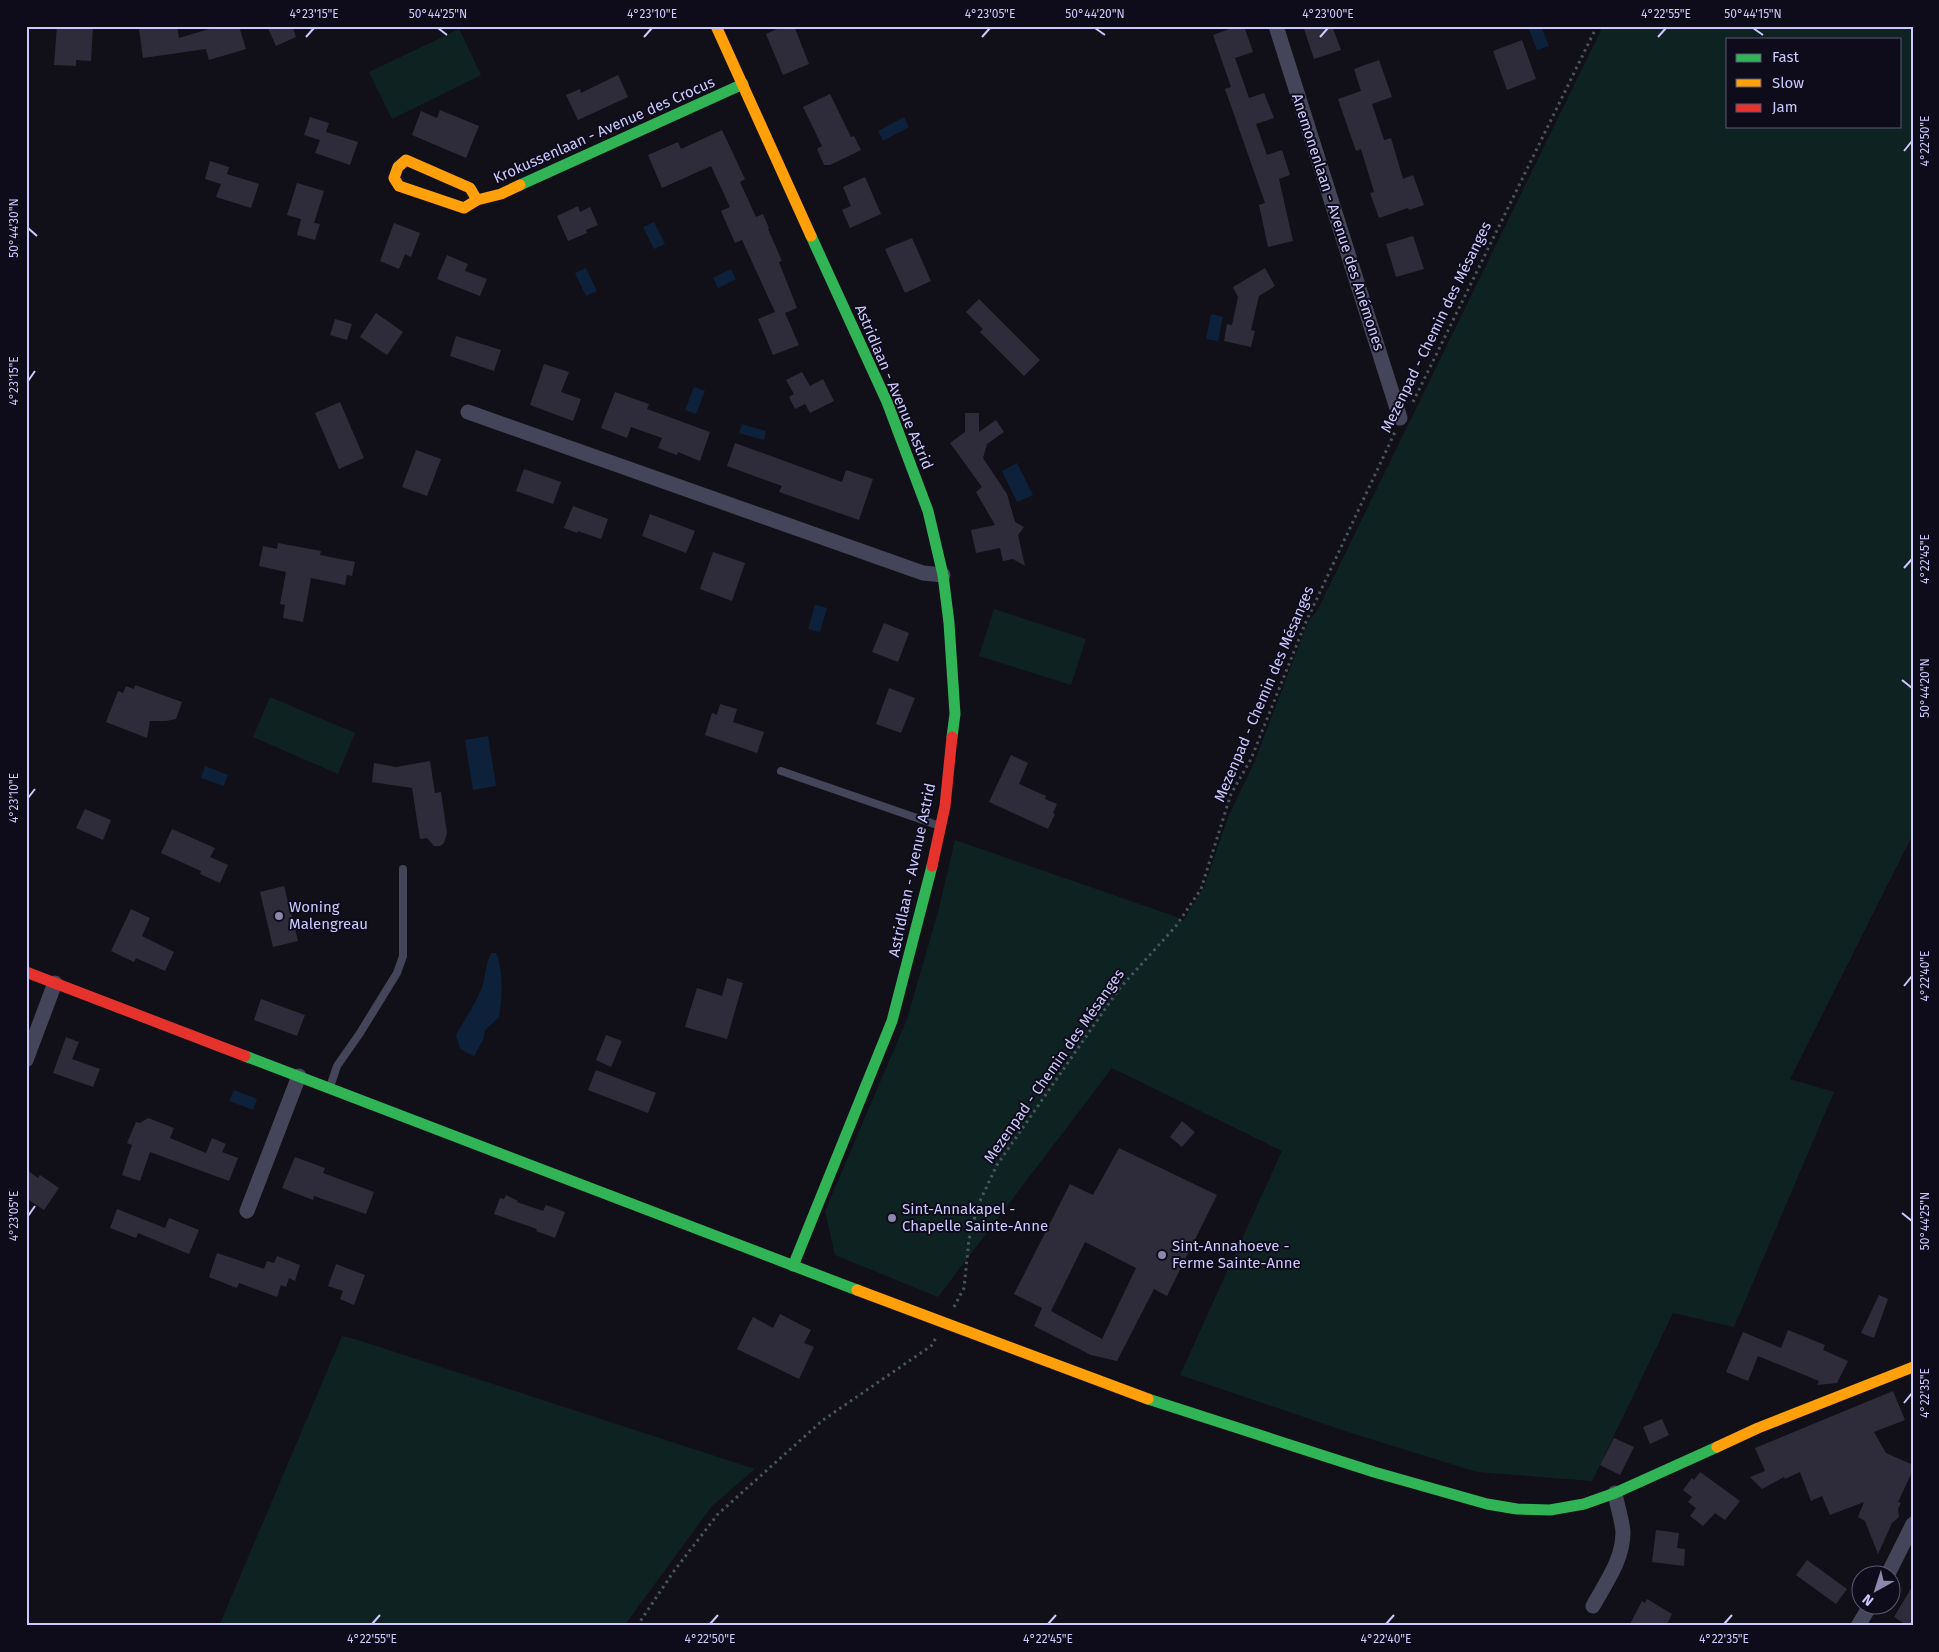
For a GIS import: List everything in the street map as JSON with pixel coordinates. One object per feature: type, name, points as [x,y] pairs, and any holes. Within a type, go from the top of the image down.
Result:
[{"type":"street","name":"Astridlaan - Avenue Astrid","points":[[716,26],[888,402],[928,511],[943,575],[949,623],[954,714],[945,806],[927,891],[892,1022],[793,1266]]},
{"type":"street","name":"Anemonenlaan - Avenue des Anémones","points":[[1276,26],[1400,418]]},
{"type":"street","name":"Krokussenlaan - Avenue des Crocus","points":[[477,200],[470,188],[406,160],[398,167],[394,178],[399,186],[464,208],[477,200],[501,194],[742,84]]},
{"type":"street","points":[[468,412],[923,573],[943,575]]},
{"type":"street","points":[[26,972],[793,1266],[1162,1404],[1374,1472],[1487,1504],[1550,1510],[1584,1504],[1615,1494],[1758,1428],[1913,1367]]},
{"type":"street","points":[[26,1060],[55,983]]},
{"type":"street","points":[[246,1211],[299,1076]]},
{"type":"street","points":[[1593,1606],[1619,1560],[1622,1545],[1623,1530],[1615,1494]]},
{"type":"street","points":[[1893,1564],[1913,1524]]},
{"type":"street","points":[[1858,1626],[1865,1614]]},
{"type":"lane","points":[[781,771],[941,826]]},
{"type":"lane","points":[[329,1088],[337,1066],[397,973],[403,956],[402,869]]},
{"type":"path","name":"Mezenpad - Chemin des Mésanges","points":[[637,1626],[674,1571],[718,1514],[823,1420],[931,1346],[945,1323],[964,1288],[969,1239],[973,1222],[978,1205],[997,1165],[1119,990],[1176,926],[1201,889],[1231,794],[1251,760],[1305,624],[1392,440],[1400,418],[1409,411],[1597,26]]},
{"type":"green space","points":[[1603,26],[1913,26],[1913,834],[1790,1079],[1834,1092],[1734,1327],[1673,1313],[1592,1481],[1477,1472],[1348,1432],[1180,1375],[1282,1151],[1112,1068],[938,1297],[835,1255],[825,1211],[907,1019],[938,912],[955,840],[1177,917],[1183,921],[1204,887],[1228,817],[1254,763],[1307,624],[1318,609]]},
{"type":"green space","points":[[459,29],[481,75],[392,119],[369,72]]},
{"type":"green space","points":[[994,609],[1086,639],[1071,685],[979,656]]},
{"type":"green space","points":[[270,697],[355,733],[338,774],[253,737]]},
{"type":"green space","points":[[342,1336],[755,1469],[712,1506],[624,1626],[219,1626]]},
{"type":"water","points":[[1541,26],[1549,46],[1537,50],[1528,27]]},
{"type":"water","points":[[904,117],[909,127],[883,141],[878,131]]},
{"type":"water","points":[[654,222],[665,244],[654,249],[643,227]]},
{"type":"water","points":[[586,268],[597,291],[586,296],[575,273]]},
{"type":"water","points":[[731,269],[736,279],[718,288],[713,278]]},
{"type":"water","points":[[1211,314],[1223,317],[1218,341],[1206,339]]},
{"type":"water","points":[[694,387],[705,391],[696,414],[685,410]]},
{"type":"water","points":[[742,424],[766,431],[764,440],[739,433]]},
{"type":"water","points":[[1017,463],[1033,495],[1017,502],[1002,471]]},
{"type":"water","points":[[815,605],[827,608],[820,632],[808,629]]},
{"type":"water","points":[[488,736],[496,786],[473,790],[465,740]]},
{"type":"water","points":[[205,766],[228,775],[224,786],[201,778]]},
{"type":"water","points":[[491,953],[496,953],[501,976],[499,1017],[485,1030],[483,1040],[474,1056],[460,1049],[456,1035],[481,990]]},
{"type":"water","points":[[234,1090],[257,1099],[253,1110],[229,1101]]},
{"type":"building","points":[[57,26],[93,26],[91,61],[76,60],[76,66],[54,65]]},
{"type":"building","points":[[157,26],[177,26],[179,38],[219,26],[239,26],[246,49],[209,60],[206,49],[143,58],[139,29]]},
{"type":"building","points":[[267,26],[292,26],[296,37],[276,46]]},
{"type":"building","points":[[784,26],[794,26],[809,64],[783,75],[766,34]]},
{"type":"building","points":[[1238,26],[1244,26],[1253,52],[1235,58],[1249,98],[1264,93],[1274,118],[1256,124],[1267,155],[1282,150],[1290,175],[1279,179],[1293,241],[1268,247],[1259,205],[1265,203],[1225,89],[1231,87],[1213,35]]},
{"type":"building","points":[[1303,26],[1332,26],[1341,50],[1314,59]]},
{"type":"building","points":[[1522,40],[1536,79],[1507,90],[1493,51]]},
{"type":"building","points":[[1379,60],[1392,97],[1372,104],[1384,140],[1391,138],[1403,179],[1413,175],[1424,205],[1409,210],[1408,208],[1379,218],[1370,193],[1374,192],[1361,149],[1356,151],[1338,99],[1361,91],[1354,69]]},
{"type":"building","points":[[618,75],[628,97],[578,120],[566,95],[580,89],[581,93]]},
{"type":"building","points":[[830,94],[851,137],[854,136],[861,150],[830,165],[824,165],[817,149],[822,146],[803,107]]},
{"type":"building","points":[[440,110],[479,126],[466,158],[412,135],[421,111],[437,118]]},
{"type":"building","points":[[310,117],[329,123],[326,132],[358,142],[350,165],[315,153],[320,140],[304,135]]},
{"type":"building","points":[[722,130],[745,179],[740,182],[756,217],[763,214],[769,228],[782,261],[779,262],[797,308],[785,313],[799,345],[773,355],[758,319],[775,312],[742,240],[735,243],[721,211],[730,207],[711,166],[662,188],[648,155],[678,142],[681,149]]},
{"type":"building","points":[[210,161],[229,167],[227,174],[259,184],[251,208],[216,197],[221,184],[205,179]]},
{"type":"building","points":[[865,177],[881,214],[850,228],[842,210],[851,206],[843,187]]},
{"type":"building","points":[[297,183],[324,191],[314,223],[320,224],[315,240],[297,235],[301,219],[287,215]]},
{"type":"building","points":[[578,206],[580,212],[590,207],[598,225],[586,230],[587,233],[568,241],[557,216]]},
{"type":"building","points":[[394,223],[420,233],[411,257],[405,254],[399,269],[380,261]]},
{"type":"building","points":[[1413,236],[1424,269],[1396,277],[1386,244]]},
{"type":"building","points":[[912,238],[931,281],[905,293],[885,249]]},
{"type":"building","points":[[447,255],[468,264],[465,271],[487,279],[480,296],[437,279]]},
{"type":"building","points":[[1265,268],[1275,286],[1259,296],[1251,330],[1255,331],[1251,347],[1224,341],[1227,324],[1232,325],[1238,297],[1233,287]]},
{"type":"building","points":[[979,299],[1040,360],[1024,376],[980,332],[983,329],[966,312]]},
{"type":"building","points":[[376,313],[403,332],[387,355],[360,337]]},
{"type":"building","points":[[335,319],[352,324],[347,340],[330,335]]},
{"type":"building","points":[[456,336],[501,350],[494,371],[450,356]]},
{"type":"building","points":[[544,364],[569,372],[561,392],[581,399],[573,421],[530,405]]},
{"type":"building","points":[[802,372],[810,386],[823,379],[834,401],[810,413],[805,404],[795,409],[789,397],[794,394],[786,380]]},
{"type":"building","points":[[615,392],[649,404],[647,409],[710,432],[700,461],[678,452],[677,455],[658,448],[662,438],[631,427],[627,438],[601,428]]},
{"type":"building","points":[[340,402],[364,458],[339,469],[315,413]]},
{"type":"building","points":[[965,413],[979,413],[979,432],[996,420],[1004,432],[987,444],[983,458],[1007,494],[1015,522],[1024,527],[1018,535],[1025,566],[1013,559],[1003,561],[1000,548],[976,553],[971,530],[995,525],[976,492],[982,487],[950,443],[965,432]]},
{"type":"building","points":[[735,443],[842,482],[846,470],[873,479],[859,520],[779,492],[782,486],[727,466]]},
{"type":"building","points":[[416,450],[441,459],[427,496],[402,487]]},
{"type":"building","points":[[524,469],[561,482],[553,504],[516,491]]},
{"type":"building","points":[[573,506],[608,519],[601,539],[564,528]]},
{"type":"building","points":[[650,514],[695,531],[686,553],[642,536]]},
{"type":"building","points":[[278,543],[321,551],[320,555],[355,562],[352,576],[347,575],[345,585],[311,578],[303,622],[283,618],[285,605],[280,604],[286,572],[259,566],[263,546],[277,549]]},
{"type":"building","points":[[713,552],[745,563],[732,601],[700,589]]},
{"type":"building","points":[[884,623],[909,633],[898,662],[872,652]]},
{"type":"building","points":[[135,685],[182,702],[176,719],[150,721],[147,738],[106,722],[118,691],[123,693],[126,686],[134,689]]},
{"type":"building","points":[[889,688],[915,698],[901,733],[876,724]]},
{"type":"building","points":[[720,704],[737,709],[733,722],[764,732],[757,753],[705,735],[712,713],[717,715]]},
{"type":"building","points":[[1011,755],[1028,763],[1019,784],[1046,796],[1045,799],[1057,804],[1053,813],[1055,814],[1048,829],[989,802]]},
{"type":"building","points":[[430,761],[435,793],[441,792],[447,833],[444,843],[440,846],[434,846],[427,838],[420,839],[412,788],[372,782],[374,763],[396,767]]},
{"type":"building","points":[[85,809],[111,820],[103,840],[76,828]]},
{"type":"building","points":[[172,829],[215,848],[210,857],[228,865],[220,883],[200,874],[201,871],[161,853]]},
{"type":"building","name":"Woning Malengreau","points":[[284,886],[298,941],[273,947],[260,892]]},
{"type":"building","points":[[131,909],[150,918],[142,936],[174,952],[165,971],[136,958],[134,962],[111,951]]},
{"type":"building","points":[[727,978],[743,983],[727,1039],[685,1027],[697,988],[722,996]]},
{"type":"building","points":[[261,999],[305,1015],[297,1036],[254,1020]]},
{"type":"building","points":[[606,1035],[622,1041],[611,1067],[596,1060]]},
{"type":"building","points":[[66,1037],[79,1042],[72,1059],[100,1069],[93,1087],[53,1073]]},
{"type":"building","points":[[596,1070],[656,1093],[648,1113],[588,1090]]},
{"type":"building","points":[[148,1118],[174,1128],[170,1138],[206,1153],[212,1138],[226,1144],[222,1152],[238,1158],[229,1181],[150,1152],[140,1181],[122,1175],[132,1145],[127,1143],[136,1122],[140,1123]]},
{"type":"building","points":[[1182,1121],[1195,1132],[1182,1147],[1170,1137]]},
{"type":"building","name":"Sint-Annahoeve - Ferme Sainte-Anne","points":[[1119,1148],[1217,1195],[1167,1296],[1154,1289],[1117,1361],[1091,1355],[1034,1326],[1042,1308],[1014,1294],[1070,1184],[1093,1195]],"holes":[[[1085,1242],[1136,1268],[1102,1339],[1051,1311]]]},
{"type":"building","points":[[295,1157],[325,1168],[323,1173],[374,1192],[366,1214],[314,1196],[313,1200],[282,1188]]},
{"type":"building","points":[[26,1169],[38,1178],[40,1175],[59,1188],[44,1210],[26,1198]]},
{"type":"building","points":[[506,1195],[517,1202],[543,1211],[546,1205],[565,1212],[555,1238],[536,1231],[537,1229],[494,1214],[500,1198],[504,1199]]},
{"type":"building","points":[[117,1209],[165,1228],[169,1218],[199,1230],[189,1254],[138,1233],[136,1238],[110,1228]]},
{"type":"building","points":[[217,1253],[264,1269],[267,1261],[274,1263],[277,1256],[300,1265],[295,1281],[289,1278],[286,1287],[281,1285],[277,1297],[239,1283],[237,1288],[209,1277]]},
{"type":"building","points":[[336,1264],[365,1275],[354,1305],[340,1299],[343,1291],[328,1286]]},
{"type":"building","points":[[1879,1295],[1888,1299],[1874,1338],[1861,1333]]},
{"type":"building","points":[[780,1314],[811,1330],[804,1343],[814,1347],[799,1379],[737,1349],[753,1317],[773,1328]]},
{"type":"building","points":[[1788,1330],[1825,1345],[1823,1350],[1848,1361],[1837,1383],[1817,1385],[1819,1381],[1758,1356],[1748,1381],[1726,1372],[1743,1332],[1781,1348]]},
{"type":"building","points":[[1893,1391],[1905,1420],[1874,1432],[1886,1453],[1913,1465],[1913,1470],[1898,1502],[1901,1503],[1898,1509],[1899,1517],[1892,1523],[1878,1554],[1865,1521],[1858,1517],[1864,1502],[1830,1515],[1822,1496],[1811,1501],[1800,1472],[1785,1479],[1784,1477],[1762,1489],[1750,1477],[1765,1471],[1755,1448]]},
{"type":"building","points":[[1662,1419],[1669,1435],[1650,1444],[1643,1427]]},
{"type":"building","points":[[1614,1438],[1634,1447],[1620,1475],[1600,1465]]},
{"type":"building","points":[[1700,1472],[1740,1501],[1725,1520],[1715,1513],[1703,1526],[1690,1516],[1696,1508],[1688,1502],[1692,1497],[1683,1490],[1692,1478],[1694,1480]]},
{"type":"building","points":[[1656,1530],[1679,1533],[1677,1548],[1685,1549],[1684,1566],[1652,1562]]},
{"type":"building","points":[[1807,1560],[1847,1589],[1836,1604],[1796,1575]]},
{"type":"building","points":[[1913,1585],[1913,1626],[1908,1626],[1894,1617],[1896,1614],[1902,1614],[1902,1604]]},
{"type":"building","points":[[1647,1599],[1672,1614],[1666,1626],[1629,1626],[1642,1601],[1645,1603]]},
{"type":"traffic: fast","points":[[520,185],[743,84]]},
{"type":"traffic: fast","points":[[811,236],[887,402],[928,511],[943,575],[949,623],[955,714],[952,737]]},
{"type":"traffic: fast","points":[[793,1266],[892,1021],[932,866]]},
{"type":"traffic: fast","points":[[245,1056],[857,1290]]},
{"type":"traffic: fast","points":[[1148,1399],[1374,1472],[1487,1504],[1517,1509],[1550,1510],[1584,1504],[1615,1493],[1717,1447]]},
{"type":"traffic: slow","points":[[716,26],[811,236]]},
{"type":"traffic: slow","points":[[477,200],[464,208],[399,186],[394,178],[398,167],[406,160],[470,188],[477,200],[501,194],[520,185]]},
{"type":"traffic: slow","points":[[857,1290],[1148,1399]]},
{"type":"traffic: slow","points":[[1717,1447],[1758,1428],[1913,1367]]},
{"type":"traffic: jam","points":[[932,866],[945,806],[952,737]]},
{"type":"traffic: jam","points":[[26,972],[245,1056]]},
{"type":"place","name":"Woning Malengreau","points":[[279,916]]},
{"type":"place","name":"Sint-Annakapel - Chapelle Sainte-Anne","points":[[892,1218]]},
{"type":"place","name":"Sint-Annahoeve - Ferme Sainte-Anne","points":[[1162,1255]]}]
